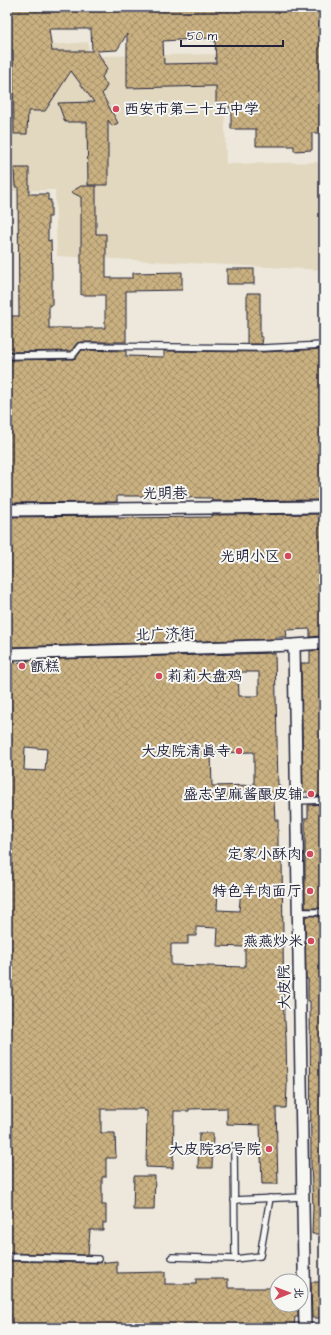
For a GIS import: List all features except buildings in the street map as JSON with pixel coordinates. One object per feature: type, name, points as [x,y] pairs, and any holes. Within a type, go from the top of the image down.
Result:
[{"type":"street","name":"光明巷","points":[[7,510],[324,507]]},
{"type":"street","name":"北广济街","points":[[7,654],[324,643]]},
{"type":"street","name":"大皮院","points":[[294,645],[305,1328]]},
{"type":"lane","points":[[7,356],[73,355],[80,346],[263,348],[324,345]]},
{"type":"lane","points":[[297,801],[324,800]]},
{"type":"lane","points":[[298,912],[324,912]]},
{"type":"lane","points":[[234,1146],[235,1260]]},
{"type":"lane","points":[[234,1200],[303,1197]]},
{"type":"lane","points":[[172,1257],[235,1260],[260,1256],[270,1198]]},
{"type":"lane","points":[[7,1257],[98,1259]]},
{"type":"shaded area","name":"西安市第二十五中学","points":[[88,42],[89,56],[223,54],[226,164],[324,162],[324,270],[57,256],[55,190],[7,191],[7,53],[13,48]]},
{"type":"place","name":"西安市第二十五中学","points":[[116,109]]},
{"type":"place","name":"光明小区","points":[[288,556]]},
{"type":"place","name":"甑糕","points":[[22,666]]},
{"type":"place","name":"莉莉大盘鸡","points":[[159,676]]},
{"type":"place","name":"大皮院清真寺","points":[[239,751]]},
{"type":"place","name":"盛志望麻酱酿皮铺","points":[[311,794]]},
{"type":"place","name":"定家小酥肉","points":[[310,854]]},
{"type":"place","name":"特色羊肉面厅","points":[[310,891]]},
{"type":"place","name":"燕燕炒米","points":[[311,941]]},
{"type":"place","name":"大皮院38号院","points":[[269,1149]]}]
